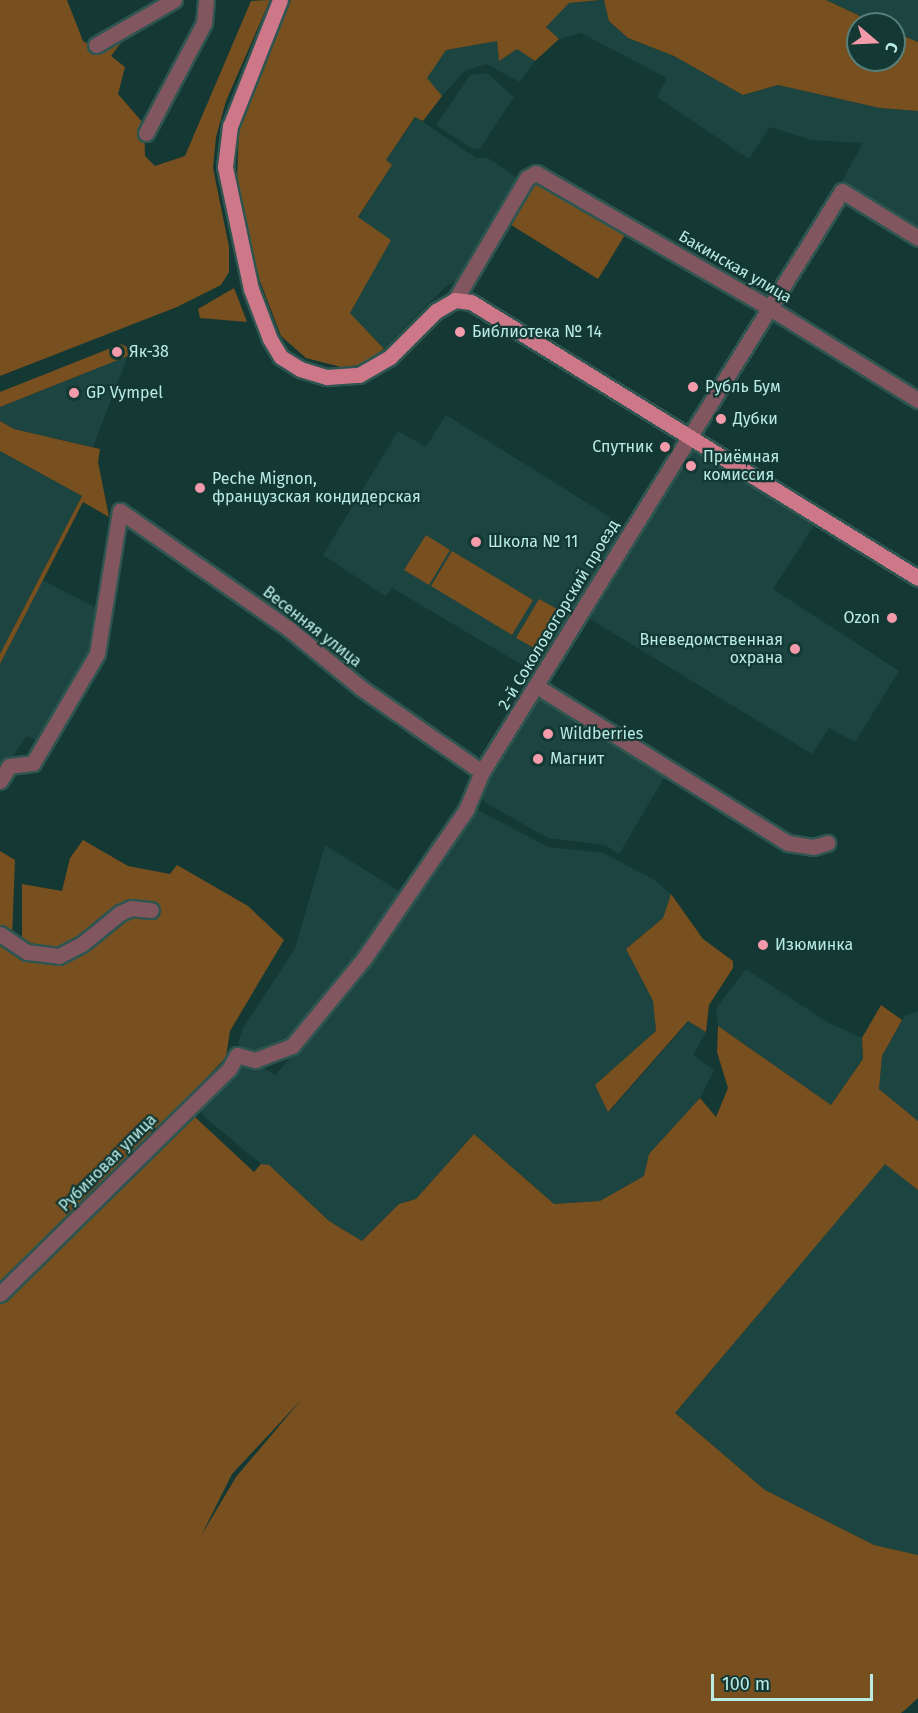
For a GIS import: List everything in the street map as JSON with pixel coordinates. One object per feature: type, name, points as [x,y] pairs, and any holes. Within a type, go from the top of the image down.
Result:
[{"type":"main road","points":[[280,0],[235,109],[226,145],[225,167],[243,261],[274,349],[289,363],[327,377],[359,375],[380,366],[436,311],[459,300],[918,578]]},
{"type":"street","points":[[96,45],[174,0]]},
{"type":"street","points":[[146,133],[204,24],[206,0]]},
{"type":"street","name":"Бакинская улица","points":[[459,300],[531,175],[546,176],[770,308],[918,400]]},
{"type":"street","name":"2-й Соколовогорский проезд","points":[[237,1055],[255,1060],[292,1046],[365,957],[466,810],[482,772],[538,687],[842,191],[918,238]]},
{"type":"street","name":"Весенняя улица","points":[[0,781],[9,766],[33,763],[97,654],[120,511],[289,629],[362,688],[482,772]]},
{"type":"street","points":[[538,687],[788,843],[813,847],[827,843]]},
{"type":"street","points":[[0,934],[27,952],[59,956],[82,944],[131,908],[151,910]]},
{"type":"street","name":"Рубиновая улица","points":[[0,1294],[229,1068],[237,1055]]},
{"type":"shaded area","points":[[0,0],[67,0],[83,41],[100,51],[126,36],[111,56],[125,67],[118,94],[144,124],[145,156],[155,166],[185,156],[251,1],[270,0],[226,101],[216,137],[213,168],[229,247],[229,272],[221,285],[177,307],[0,376]]},
{"type":"shaded area","points":[[291,0],[601,0],[569,3],[546,27],[559,39],[535,61],[517,49],[499,61],[497,41],[446,50],[427,78],[442,96],[423,121],[415,117],[386,160],[392,165],[358,217],[391,240],[350,313],[384,349],[360,365],[341,367],[306,358],[281,336],[260,281],[242,210],[237,181],[239,128]]},
{"type":"shaded area","points":[[604,0],[609,21],[628,38],[674,56],[743,95],[778,85],[880,108],[918,111],[918,229],[842,181],[863,143],[811,140],[770,127],[749,159],[657,97],[667,78],[581,33],[559,39],[546,27],[569,3]]},
{"type":"shaded area","points":[[604,0],[826,0],[852,12],[846,12],[846,72],[906,72],[906,37],[918,42],[918,111],[880,108],[778,85],[743,95],[674,56],[628,38],[609,21]]},
{"type":"shaded area","points":[[826,0],[918,0],[918,42],[906,37],[906,12],[852,12]]},
{"type":"shaded area","points":[[497,41],[499,61],[517,49],[535,61],[520,82],[486,64],[465,71],[442,96],[426,78],[446,50]]},
{"type":"shaded area","points":[[487,73],[514,97],[480,149],[471,148],[436,125],[470,75]]},
{"type":"shaded area","points":[[416,117],[476,158],[488,158],[516,177],[517,183],[463,276],[445,287],[384,349],[350,313],[390,240],[358,218],[392,165],[386,160]]},
{"type":"shaded area","points":[[538,179],[628,230],[598,279],[508,223]]},
{"type":"shaded area","points":[[234,288],[247,322],[200,318],[198,309]]},
{"type":"shaded area","points":[[121,344],[127,347],[128,356],[0,407],[0,392]]},
{"type":"shaded area","name":"GP Vympel","points":[[128,356],[93,447],[14,429],[0,421],[0,407]]},
{"type":"shaded area","name":"Школа № 11","points":[[446,415],[629,529],[539,675],[392,588],[385,596],[323,555],[398,431],[426,447]]},
{"type":"shaded area","points":[[0,421],[14,429],[100,449],[98,462],[109,517],[83,502],[0,664],[0,654],[82,496],[0,451]]},
{"type":"shaded area","points":[[691,448],[815,524],[773,589],[899,671],[855,742],[829,728],[812,754],[585,616]]},
{"type":"shaded area","points":[[0,451],[82,496],[0,654]]},
{"type":"shaded area","points":[[426,535],[450,550],[429,585],[404,570]]},
{"type":"shaded area","points":[[452,551],[533,600],[512,635],[431,586]]},
{"type":"shaded area","points":[[42,580],[97,608],[91,659],[80,668],[39,741],[26,736],[0,778],[0,664]]},
{"type":"shaded area","points":[[539,599],[561,611],[538,650],[516,638]]},
{"type":"shaded area","points":[[538,695],[667,773],[619,854],[605,845],[548,838],[484,802],[481,794],[486,780]]},
{"type":"shaded area","points":[[478,810],[548,847],[603,853],[653,879],[671,894],[663,918],[626,949],[653,1001],[656,1031],[642,1046],[609,1112],[689,1021],[706,1032],[693,1055],[714,1070],[700,1098],[649,1154],[644,1176],[600,1201],[554,1204],[474,1134],[416,1199],[399,1204],[362,1241],[329,1221],[270,1166],[261,1164],[203,1116],[201,1105],[240,1064],[260,1066],[276,1075],[369,961],[470,814]]},
{"type":"shaded area","points":[[83,840],[128,866],[170,874],[177,865],[248,906],[284,940],[230,1031],[226,1057],[187,1099],[196,1118],[254,1172],[261,1164],[269,1165],[329,1221],[362,1241],[399,1204],[416,1199],[474,1134],[554,1204],[600,1201],[644,1176],[649,1154],[700,1098],[716,1117],[728,1088],[717,1052],[718,1026],[831,1105],[863,1059],[862,1038],[881,1005],[902,1020],[882,1056],[879,1089],[918,1121],[918,1190],[885,1164],[675,1413],[765,1490],[874,1545],[918,1555],[918,1698],[901,1713],[0,1713],[0,939],[22,945],[22,884],[62,891],[70,858]],"holes":[[[302,1399],[236,1477],[201,1536],[232,1474]]]},
{"type":"shaded area","points":[[325,845],[399,891],[360,952],[287,1041],[251,1055],[238,1043],[242,1030],[295,948]]},
{"type":"shaded area","points":[[0,851],[15,860],[12,938],[0,930]]},
{"type":"shaded area","points":[[671,894],[703,939],[733,961],[733,968],[709,1005],[706,1032],[688,1021],[608,1112],[595,1085],[656,1031],[653,1001],[626,949],[663,918]]},
{"type":"shaded area","points":[[746,969],[829,1023],[862,1038],[863,1059],[831,1105],[718,1026],[716,1008]]},
{"type":"shaded area","points":[[918,1011],[918,1121],[879,1089],[882,1056],[905,1015]]},
{"type":"shaded area","points":[[885,1163],[918,1190],[918,1555],[874,1545],[765,1490],[675,1413]]},
{"type":"place","name":"Библиотека № 14","points":[[460,332]]},
{"type":"place","name":"Як-38","points":[[117,352]]},
{"type":"place","name":"Рубль Бум","points":[[693,387]]},
{"type":"place","name":"GP Vympel","points":[[74,393]]},
{"type":"place","name":"Дубки","points":[[721,419]]},
{"type":"place","name":"Спутник","points":[[665,447]]},
{"type":"place","name":"Приёмная комиссия","points":[[691,466]]},
{"type":"place","name":"Peche Mignon, французская кондидерская","points":[[200,488]]},
{"type":"place","name":"Школа № 11","points":[[476,542]]},
{"type":"place","name":"Ozon","points":[[892,618]]},
{"type":"place","name":"Вневедомственная охрана","points":[[795,649]]},
{"type":"place","name":"Wildberries","points":[[548,734]]},
{"type":"place","name":"Магнит","points":[[538,759]]},
{"type":"place","name":"Изюминка","points":[[763,945]]}]
